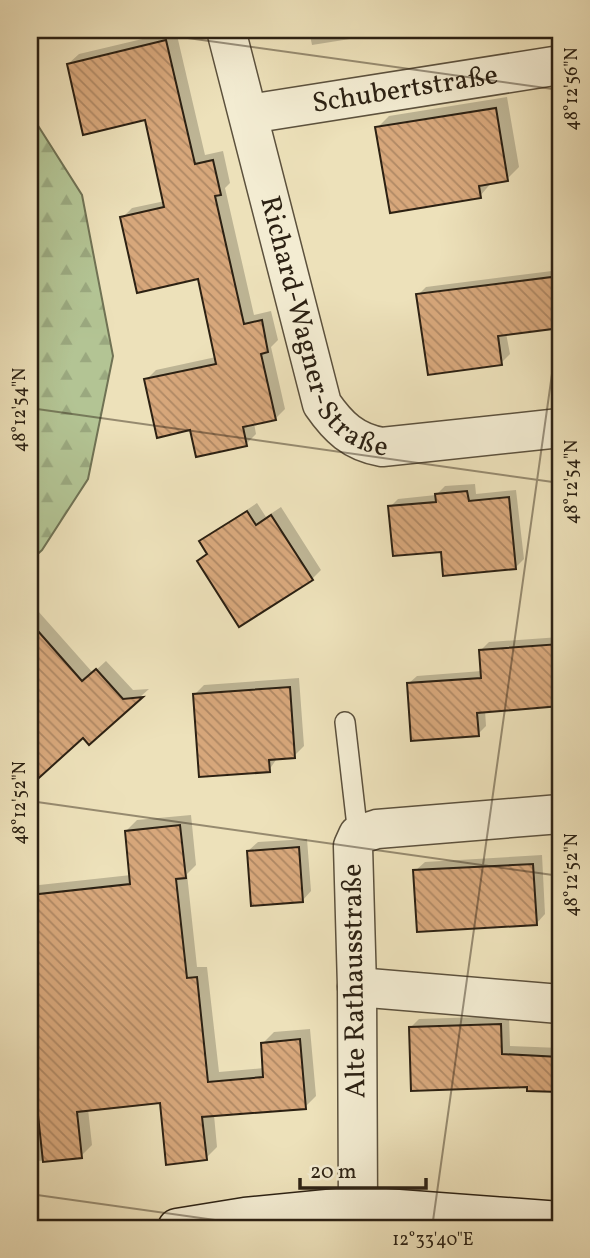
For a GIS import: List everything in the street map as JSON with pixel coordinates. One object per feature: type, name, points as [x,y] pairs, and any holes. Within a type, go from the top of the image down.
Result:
[{"type":"street","name":"Richard-Wagner-Straße","points":[[226,30],[322,404],[337,425],[362,443],[382,447],[560,428]]},
{"type":"street","name":"Schubertstraße","points":[[249,114],[560,65]]},
{"type":"street","name":"Alte Rathausstraße","points":[[358,1206],[353,846],[358,835],[377,829],[560,814]]},
{"type":"street","points":[[357,987],[560,1004]]},
{"type":"street","points":[[177,1228],[245,1217],[315,1219],[358,1206],[560,1221]]},
{"type":"lane","points":[[345,722],[358,835]]},
{"type":"green space","points":[[30,113],[82,195],[113,356],[88,479],[42,550],[30,561]]},
{"type":"building","points":[[166,40],[195,164],[213,160],[221,195],[215,196],[244,324],[262,320],[268,352],[261,354],[276,420],[243,427],[247,446],[196,457],[190,430],[157,438],[144,379],[216,364],[198,279],[137,293],[120,217],[164,207],[145,120],[83,135],[67,64]]},
{"type":"building","points":[[496,108],[508,181],[479,186],[481,198],[390,213],[375,127]]},
{"type":"building","points":[[560,276],[560,328],[498,336],[502,365],[428,375],[416,294]]},
{"type":"building","points":[[467,491],[469,501],[509,497],[516,569],[443,576],[441,552],[393,556],[388,506],[436,502],[435,494]]},
{"type":"building","points":[[247,511],[256,525],[271,515],[313,580],[239,627],[197,561],[207,554],[199,541]]},
{"type":"building","points":[[30,622],[82,681],[96,669],[123,699],[143,697],[89,745],[83,738],[30,786]]},
{"type":"building","points":[[560,644],[560,706],[477,713],[479,736],[411,741],[407,683],[481,678],[479,650]]},
{"type":"building","points":[[290,687],[295,758],[269,760],[270,772],[199,777],[193,694]]},
{"type":"building","points":[[180,825],[186,878],[176,879],[187,978],[197,977],[208,1082],[263,1077],[261,1043],[300,1039],[306,1109],[202,1117],[207,1160],[166,1165],[160,1103],[77,1112],[82,1158],[43,1162],[30,1040],[30,895],[130,884],[125,831]]},
{"type":"building","points":[[299,847],[303,902],[251,906],[247,851]]},
{"type":"building","points":[[533,864],[537,925],[417,932],[413,870]]},
{"type":"building","points":[[501,1024],[502,1054],[560,1057],[560,1092],[527,1091],[527,1087],[411,1091],[409,1027]]}]
